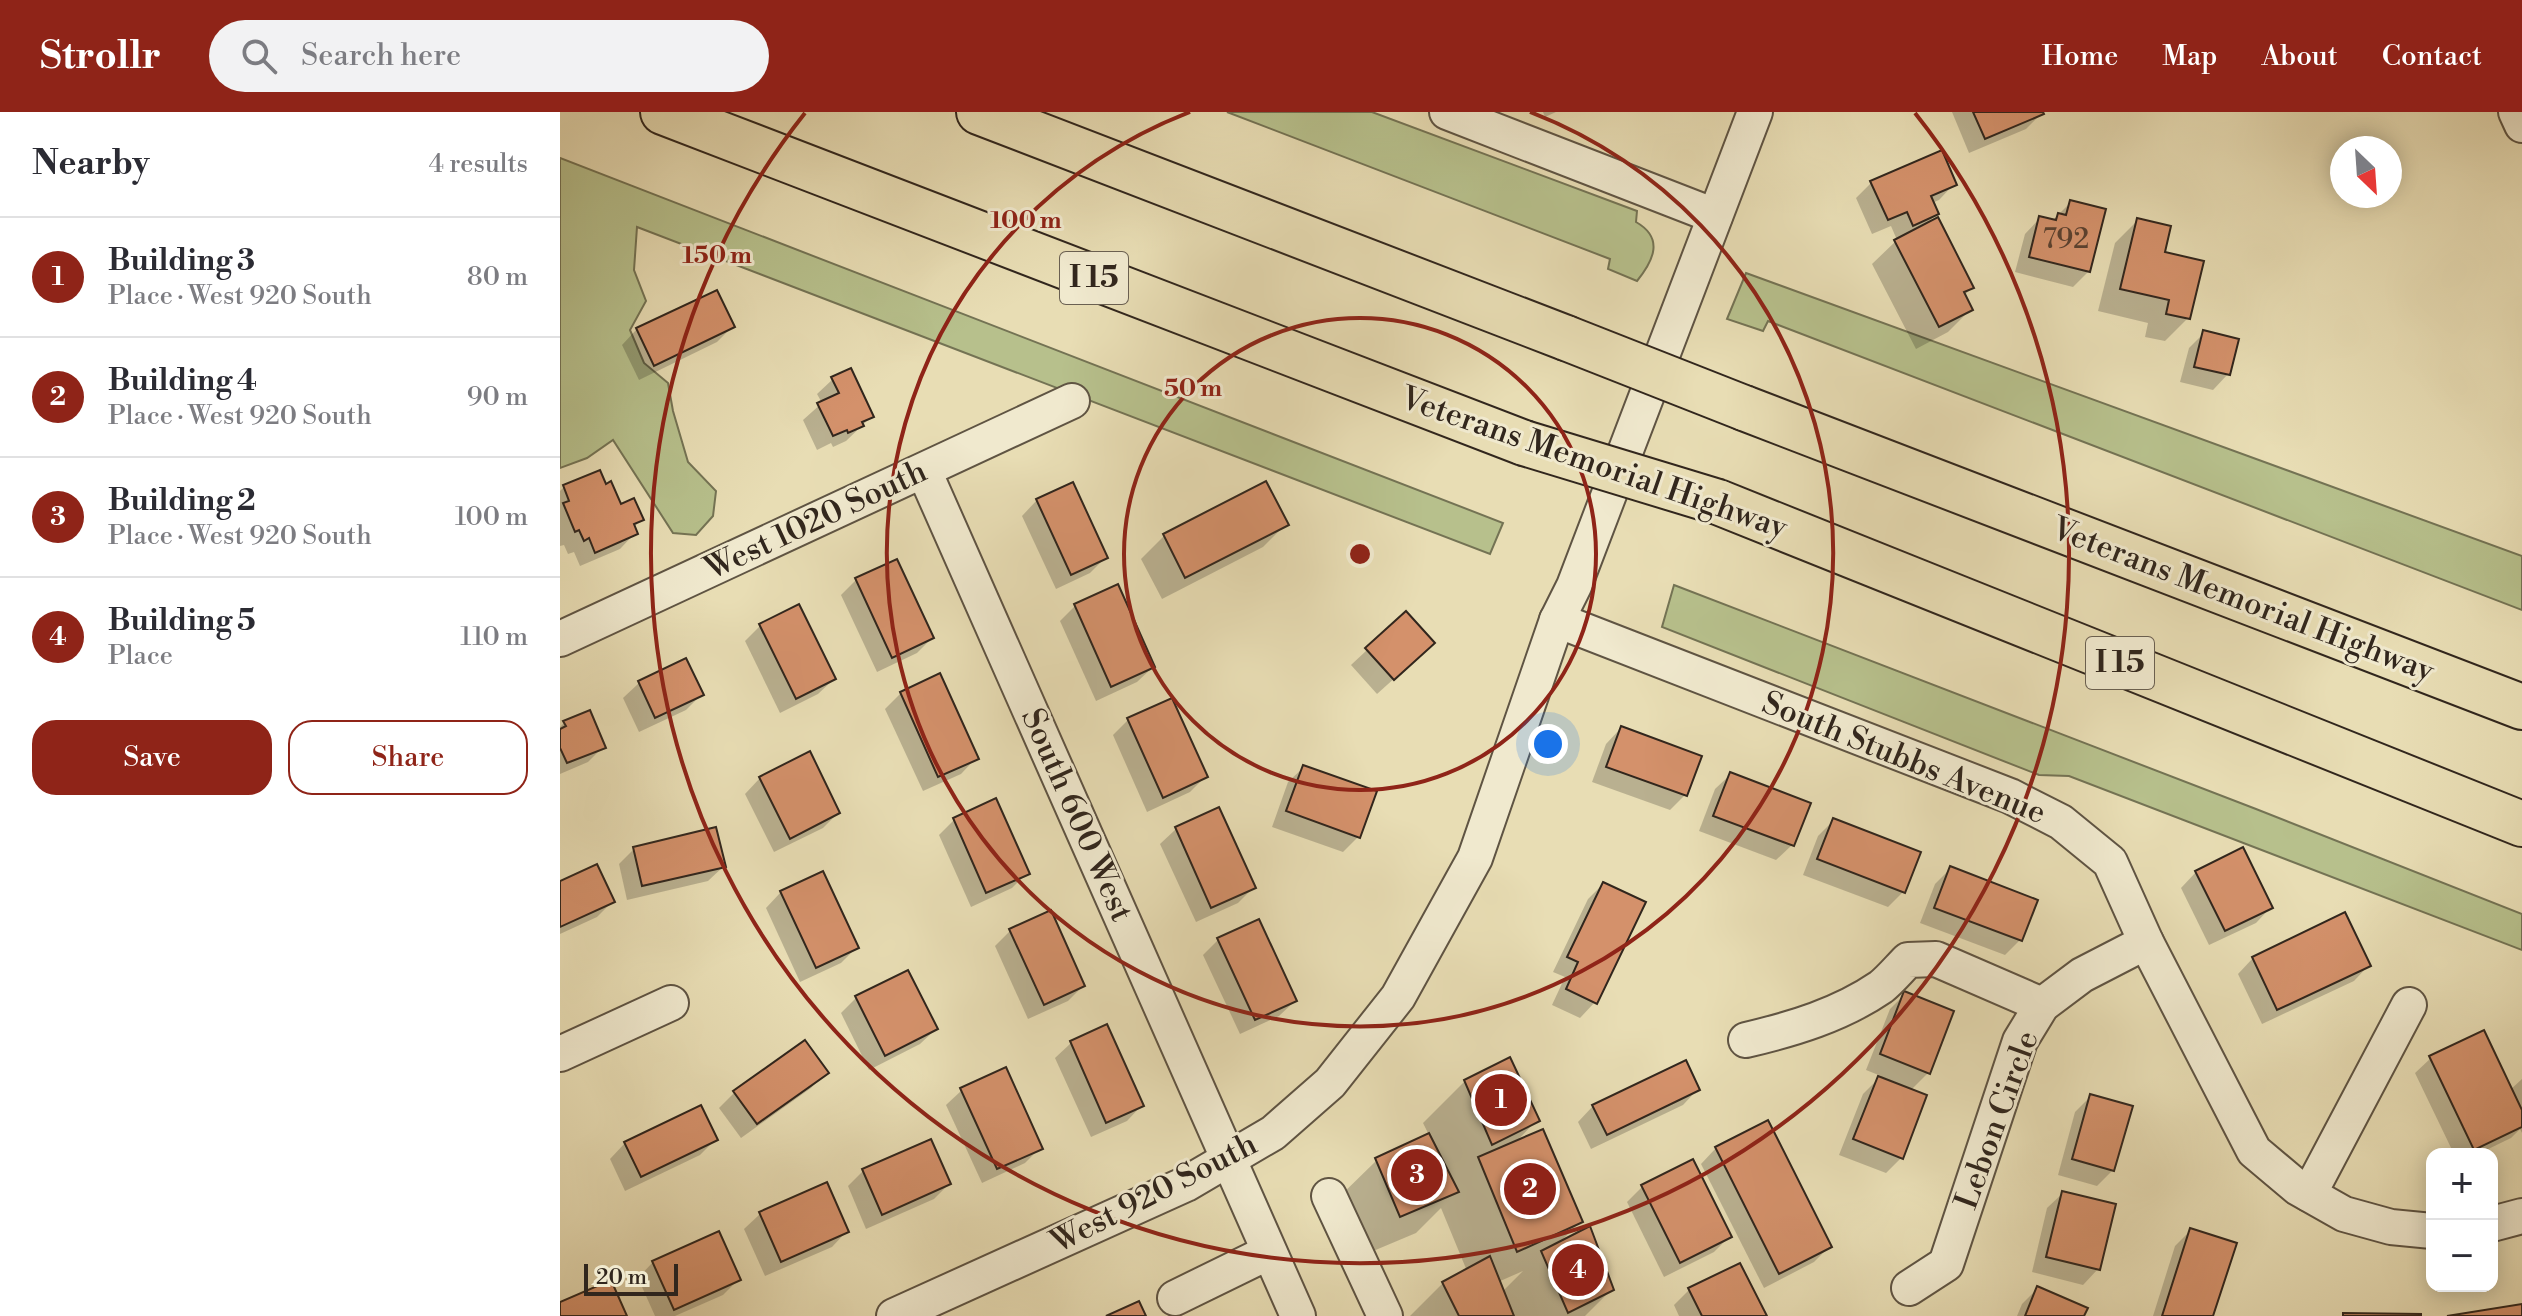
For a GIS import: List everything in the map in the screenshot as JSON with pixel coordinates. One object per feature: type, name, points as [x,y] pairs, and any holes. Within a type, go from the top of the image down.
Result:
[{"type":"highway","name":"Veterans Memorial Highway","points":[[663,112],[1524,443],[1718,502],[2522,824]]},
{"type":"highway","name":"Veterans Memorial Highway","points":[[979,112],[2522,707]]},
{"type":"street","points":[[1447,112],[1715,216]]},
{"type":"street","name":"West 920 South","points":[[894,1316],[1186,1184],[1273,1133],[1330,1083],[1398,997],[1475,858],[1557,620],[1574,586],[1755,112]]},
{"type":"street","points":[[2516,112],[2522,125]]},
{"type":"street","name":"West 1020 South","points":[[560,639],[1072,401]]},
{"type":"street","name":"South 600 West","points":[[924,471],[1298,1316]]},
{"type":"street","name":"South Stubbs Avenue","points":[[1557,620],[2010,796],[2061,822],[2110,862],[2146,942],[2254,1151],[2276,1172],[2344,1214],[2391,1227],[2426,1230]]},
{"type":"street","name":"Lebon Circle","points":[[1909,1288],[1946,1264],[2020,1041],[2042,1005],[2082,975],[2146,942]]},
{"type":"street","points":[[1746,1040],[1829,1016],[1882,986],[1908,960],[1936,959],[2042,1005]]},
{"type":"street","points":[[560,1054],[671,1003]]},
{"type":"street","points":[[2309,1194],[2409,1005]]},
{"type":"street","points":[[1329,1196],[1385,1316]]},
{"type":"street","points":[[2498,1222],[2522,1216]]},
{"type":"street","points":[[1175,1298],[1269,1252]]},
{"type":"green space","points":[[1227,112],[1372,112],[1637,211],[1636,222],[1645,228],[1653,242],[1652,257],[1637,281],[1608,269],[1610,259]]},
{"type":"green space","points":[[560,158],[1503,523],[1490,554],[637,227],[634,270],[646,301],[630,330],[644,363],[668,383],[688,462],[716,491],[713,516],[696,535],[673,533],[613,440],[587,458],[560,468]]},
{"type":"green space","points":[[1746,273],[2522,556],[2522,610],[1768,321],[1763,331],[1727,319]]},
{"type":"green space","points":[[1674,585],[2522,914],[2522,950],[2069,776],[2039,775],[1662,627]]},
{"type":"building","points":[[1973,112],[2043,112],[2044,114],[1985,139]]},
{"type":"building","points":[[1942,150],[1957,185],[1931,196],[1939,214],[1913,226],[1907,212],[1888,220],[1870,181]]},
{"type":"building","points":[[2070,200],[2106,209],[2090,272],[2029,257],[2039,216],[2056,220],[2058,213],[2066,215]]},
{"type":"building","points":[[1938,217],[1974,288],[1964,292],[1973,310],[1939,327],[1894,240]]},
{"type":"building","points":[[2137,218],[2171,226],[2165,252],[2204,261],[2190,319],[2166,314],[2169,300],[2120,289]]},
{"type":"building","points":[[717,290],[735,327],[654,366],[636,328]]},
{"type":"building","points":[[2203,330],[2239,339],[2230,375],[2194,367]]},
{"type":"building","points":[[851,368],[874,417],[862,422],[864,426],[833,436],[817,403],[839,393],[831,377]]},
{"type":"building","points":[[600,470],[606,484],[611,481],[621,504],[634,498],[644,520],[634,524],[638,534],[595,553],[589,538],[584,541],[579,530],[575,532],[563,503],[569,501],[563,485]]},
{"type":"building","points":[[1266,481],[1289,525],[1185,578],[1163,534]]},
{"type":"building","points":[[1073,482],[1108,558],[1071,575],[1036,499]]},
{"type":"building","points":[[897,559],[934,638],[892,658],[855,578]]},
{"type":"building","points":[[1118,584],[1155,667],[1111,687],[1074,604]]},
{"type":"building","points":[[799,604],[836,679],[796,699],[759,624]]},
{"type":"building","points":[[1406,611],[1435,643],[1394,680],[1365,648]]},
{"type":"building","points":[[686,658],[704,695],[655,718],[638,681]]},
{"type":"building","points":[[940,673],[979,759],[938,777],[900,692]]},
{"type":"building","points":[[1172,698],[1208,777],[1163,798],[1127,718]]},
{"type":"building","points":[[590,710],[606,748],[567,763],[560,748],[560,729],[566,726],[563,721]]},
{"type":"building","points":[[1621,726],[1702,756],[1687,796],[1606,767]]},
{"type":"building","points":[[810,751],[840,813],[790,839],[759,777]]},
{"type":"building","points":[[1303,765],[1377,791],[1360,838],[1286,811]]},
{"type":"building","points":[[1730,772],[1811,803],[1794,846],[1713,816]]},
{"type":"building","points":[[996,798],[1030,874],[986,893],[953,818]]},
{"type":"building","points":[[1219,807],[1256,888],[1211,908],[1175,827]]},
{"type":"building","points":[[1833,818],[1921,852],[1905,893],[1817,859]]},
{"type":"building","points":[[716,827],[726,867],[642,886],[633,847]]},
{"type":"building","points":[[2243,847],[2273,908],[2225,931],[2195,871]]},
{"type":"building","points":[[597,864],[615,902],[560,927],[560,881]]},
{"type":"building","points":[[1950,866],[2038,900],[2022,941],[1934,908]]},
{"type":"building","points":[[823,871],[859,948],[816,968],[780,891]]},
{"type":"building","points":[[1603,882],[1646,902],[1597,1004],[1566,989],[1578,962],[1567,957]]},
{"type":"building","points":[[1051,910],[1085,986],[1044,1005],[1009,929]]},
{"type":"building","points":[[2345,912],[2371,966],[2277,1010],[2252,957]]},
{"type":"building","points":[[1259,919],[1297,1001],[1255,1020],[1217,938]]},
{"type":"building","points":[[908,970],[938,1029],[885,1056],[855,996]]},
{"type":"building","points":[[1904,991],[1954,1011],[1930,1074],[1880,1054]]},
{"type":"building","points":[[1107,1024],[1144,1106],[1106,1123],[1070,1041]]},
{"type":"building","points":[[2484,1030],[2522,1110],[2522,1127],[2473,1148],[2429,1056]]},
{"type":"building","points":[[805,1040],[829,1073],[757,1124],[733,1091]]},
{"type":"building","points":[[1510,1057],[1540,1121],[1492,1145],[1464,1080]]},
{"type":"building","points":[[1686,1060],[1700,1090],[1607,1135],[1592,1105]]},
{"type":"building","points":[[1006,1067],[1043,1149],[997,1169],[960,1088]]},
{"type":"building","points":[[1878,1076],[1927,1095],[1903,1159],[1853,1139]]},
{"type":"building","points":[[2090,1094],[2133,1106],[2114,1171],[2072,1159]]},
{"type":"building","points":[[701,1105],[718,1140],[641,1177],[624,1142]]},
{"type":"building","points":[[1768,1120],[1832,1247],[1779,1274],[1715,1147]]},
{"type":"building","points":[[1543,1129],[1583,1222],[1517,1252],[1478,1157]]},
{"type":"building","points":[[1429,1133],[1459,1192],[1400,1217],[1375,1158]]},
{"type":"building","points":[[931,1139],[951,1184],[882,1215],[862,1169]]},
{"type":"building","points":[[1693,1159],[1732,1237],[1680,1263],[1641,1185]]},
{"type":"building","points":[[827,1182],[849,1232],[781,1262],[759,1212]]},
{"type":"building","points":[[2062,1191],[2116,1204],[2100,1270],[2046,1257]]},
{"type":"building","points":[[1590,1226],[1614,1290],[1568,1313],[1541,1251]]},
{"type":"building","points":[[2190,1228],[2237,1243],[2213,1316],[2162,1316]]},
{"type":"building","points":[[719,1231],[741,1280],[674,1310],[652,1261]]},
{"type":"building","points":[[1490,1256],[1514,1316],[1459,1316],[1442,1282]]},
{"type":"building","points":[[1740,1263],[1767,1316],[1702,1316],[1688,1288]]},
{"type":"building","points":[[611,1280],[627,1316],[560,1316],[560,1302]]},
{"type":"building","points":[[2037,1286],[2088,1308],[2084,1316],[2025,1316]]},
{"type":"building","points":[[1139,1301],[1146,1316],[1106,1316]]},
{"type":"building","points":[[2522,1304],[2522,1316],[2447,1316]]},
{"type":"building","points":[[2343,1313],[2421,1314],[2421,1316],[2343,1316]]},
{"type":"place","name":"Building 3","points":[[1501,1100]]},
{"type":"place","name":"Building 2","points":[[1417,1175]]},
{"type":"place","name":"Building 4","points":[[1530,1189]]},
{"type":"place","name":"Building 5","points":[[1578,1270]]}]
